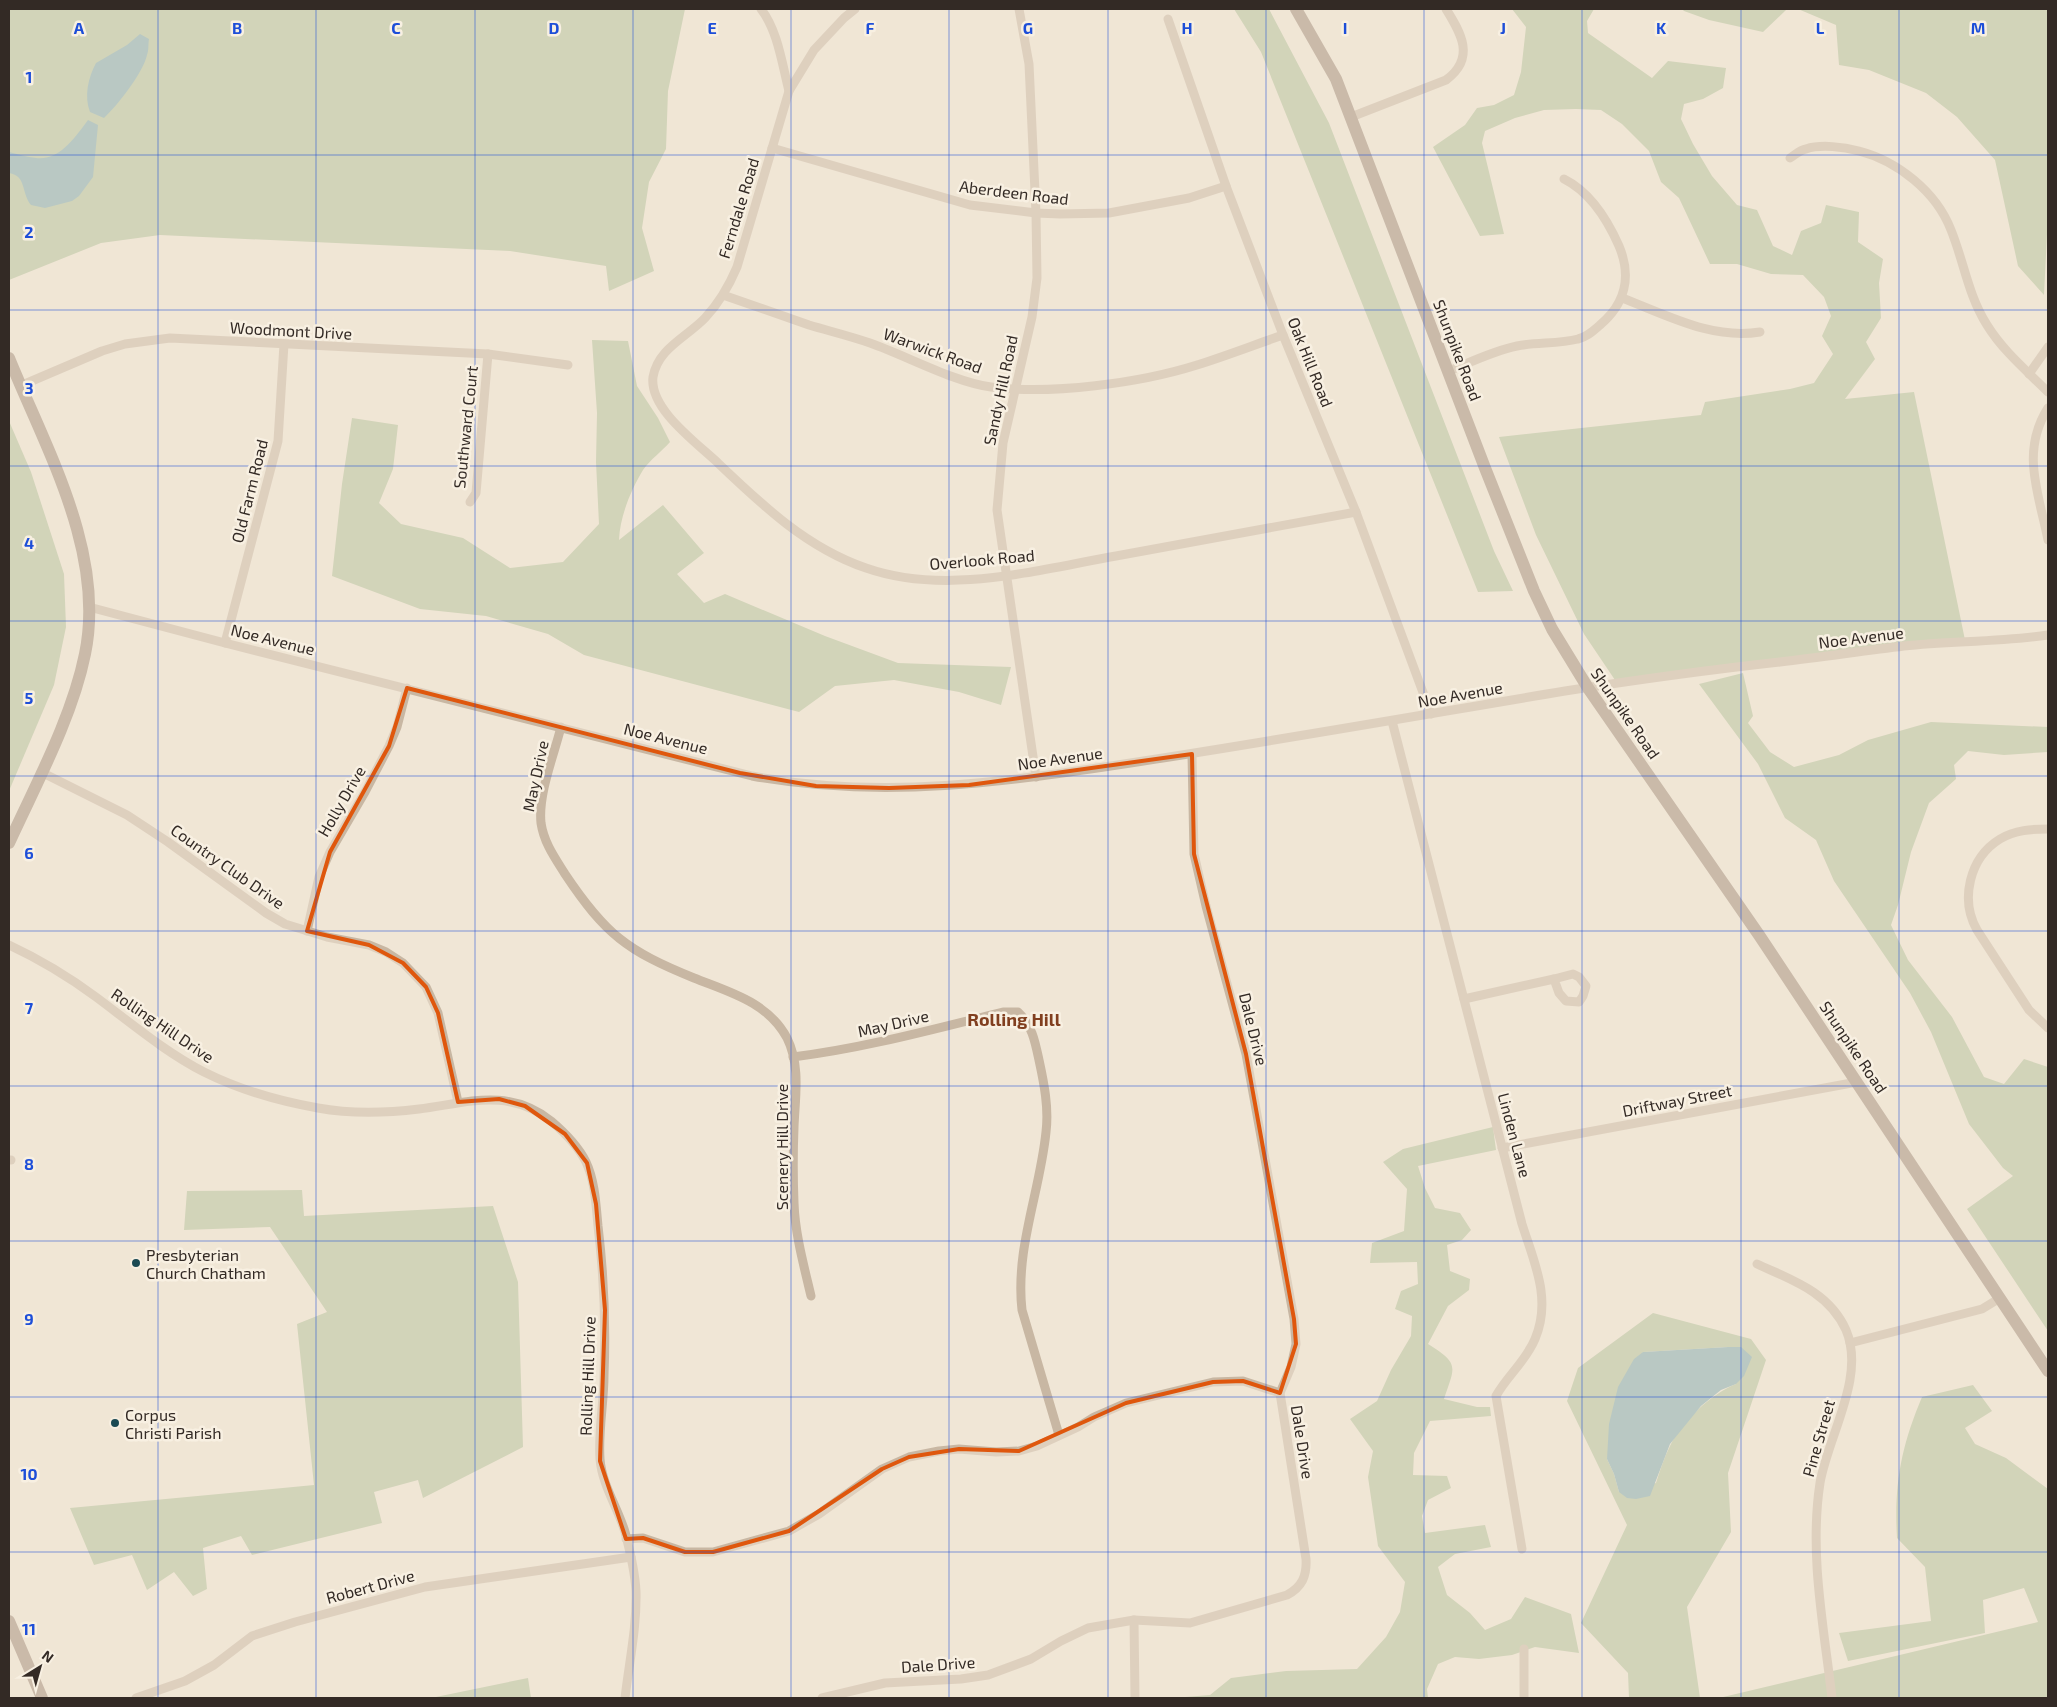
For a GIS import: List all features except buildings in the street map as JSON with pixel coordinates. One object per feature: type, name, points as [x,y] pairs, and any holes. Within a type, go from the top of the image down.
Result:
[{"type":"main road","name":"Shunpike Road","points":[[1296,9],[1336,79],[1534,591],[1552,629],[1588,688],[1684,825],[2048,1371]]},
{"type":"main road","points":[[9,358],[62,483],[81,540],[89,607],[86,653],[71,706],[9,843]]},
{"type":"main road","points":[[9,1621],[42,1698]]},
{"type":"street","points":[[761,9],[769,19],[779,50],[788,91]]},
{"type":"street","name":"Ferndale Road","points":[[663,411],[654,389],[653,378],[659,360],[664,352],[702,321],[723,295],[737,267],[788,91],[814,50],[855,9]]},
{"type":"street","name":"Sandy Hill Road","points":[[1019,9],[1029,64],[1037,278],[1032,317],[1003,443],[997,510],[1036,777]]},
{"type":"street","points":[[1351,117],[1446,80],[1456,70],[1463,51],[1462,38],[1446,9]]},
{"type":"street","name":"Oak Hill Road","points":[[1168,19],[1226,186],[1283,335],[1356,512],[1431,714]]},
{"type":"street","points":[[1790,158],[1806,149],[1833,147],[1854,150],[1880,158],[1914,180],[1933,200],[1945,217],[1951,230],[1969,289],[1987,326],[1999,343],[2048,392]]},
{"type":"street","name":"Aberdeen Road","points":[[772,148],[970,205],[1036,213],[1108,213],[1190,198],[1226,186]]},
{"type":"street","points":[[1449,371],[1516,346],[1584,337],[1611,315],[1622,298],[1624,264],[1615,238],[1585,193],[1564,179]]},
{"type":"street","name":"Warwick Road","points":[[723,295],[810,325],[870,343],[962,379],[989,387],[1015,390],[1046,390],[1123,381],[1160,374],[1196,366],[1283,335]]},
{"type":"street","points":[[1622,298],[1703,328],[1723,333],[1744,334],[1760,332]]},
{"type":"street","name":"Woodmont Drive","points":[[20,386],[102,351],[125,344],[170,338],[488,354],[568,365]]},
{"type":"street","name":"Old Farm Road","points":[[225,643],[278,441],[284,344]]},
{"type":"street","points":[[2029,374],[2048,347]]},
{"type":"street","name":"Southward Court","points":[[470,502],[476,493],[488,354]]},
{"type":"street","points":[[2048,408],[2037,429],[2032,456],[2035,483],[2040,496],[2048,540]]},
{"type":"street","name":"Overlook Road","points":[[663,411],[788,526],[821,549],[866,568],[905,579],[942,580],[1007,575],[1356,512]]},
{"type":"street","name":"Noe Avenue","points":[[89,607],[746,774],[816,786],[918,788],[1036,777],[1192,754],[1588,688],[1906,646],[1966,643],[2048,635]]},
{"type":"street","name":"Holly Drive","points":[[307,931],[313,897],[323,869],[330,852],[389,746],[397,727],[407,688]]},
{"type":"street","name":"Linden Lane","points":[[1392,721],[1522,1224],[1542,1285],[1542,1314],[1535,1339],[1520,1364],[1503,1384],[1496,1396],[1522,1549]]},
{"type":"street","name":"May Drive","points":[[561,727],[544,795],[541,822],[549,849],[577,891],[596,917],[614,935],[634,950],[662,965],[747,1000],[763,1009],[778,1024],[788,1039],[793,1057],[834,1052],[1004,1012],[1018,1012],[1024,1017],[1030,1026],[1036,1047],[1047,1110],[1047,1131],[1023,1254],[1020,1294],[1022,1310],[1059,1436]]},
{"type":"street","name":"Dale Drive","points":[[822,1698],[885,1683],[961,1679],[988,1675],[1031,1659],[1060,1641],[1088,1628],[1134,1620],[1178,1624],[1190,1623],[1274,1600],[1295,1591],[1300,1586],[1306,1571],[1306,1559],[1280,1393],[1291,1367],[1296,1344],[1294,1319],[1246,1054],[1194,854],[1192,754]]},
{"type":"street","name":"Country Club Drive","points":[[41,772],[127,815],[168,842],[266,913],[285,924],[380,949],[403,963],[426,987],[438,1012],[458,1102]]},
{"type":"street","points":[[2048,829],[2019,831],[1994,843],[1984,853],[1974,871],[1970,884],[1968,904],[1970,918],[1977,930],[2029,1010],[2048,1028]]},
{"type":"street","name":"Rolling Hill Drive","points":[[9,945],[35,958],[93,995],[176,1055],[206,1073],[237,1087],[285,1101],[340,1111],[393,1111],[421,1109],[480,1099],[499,1100],[525,1106],[550,1120],[565,1134],[587,1163],[596,1204],[605,1310],[600,1461],[626,1538]]},
{"type":"street","points":[[1464,998],[1554,978]]},
{"type":"street","name":"Scenery Hill Drive","points":[[793,1057],[796,1076],[794,1205],[802,1258],[811,1296]]},
{"type":"street","name":"Driftway Street","points":[[1502,1148],[1857,1082]]},
{"type":"street","points":[[1757,1264],[1808,1287],[1819,1296],[1840,1318],[1850,1343],[1982,1309],[2000,1298]]},
{"type":"street","name":"Pine Street","points":[[1832,1698],[1818,1572],[1816,1532],[1818,1498],[1823,1468],[1849,1382],[1852,1356],[1850,1343]]},
{"type":"street","points":[[625,1698],[635,1618],[636,1591],[626,1538],[643,1538],[685,1552],[713,1552],[789,1531],[819,1514],[882,1469],[908,1457],[959,1449],[996,1452],[1019,1451],[1037,1446],[1126,1403],[1213,1382],[1243,1381],[1280,1393]]},
{"type":"street","name":"Robert Drive","points":[[136,1698],[185,1681],[214,1665],[252,1636],[294,1622],[425,1587],[630,1557]]},
{"type":"street","points":[[1134,1620],[1135,1698]]},
{"type":"street","points":[[1524,1649],[1524,1698]]},
{"type":"highlighted area","points":[[407,688],[740,773],[816,786],[889,788],[969,785],[1192,754],[1194,854],[1246,1054],[1294,1319],[1296,1344],[1280,1393],[1243,1381],[1213,1382],[1126,1403],[1019,1451],[959,1449],[909,1457],[882,1469],[789,1531],[713,1552],[685,1552],[643,1538],[626,1539],[600,1461],[605,1310],[596,1204],[587,1163],[565,1134],[525,1106],[499,1099],[458,1102],[438,1013],[426,987],[403,963],[369,945],[307,931],[330,852],[389,746]]},
{"type":"green space","points":[[9,9],[685,9],[668,91],[666,149],[649,182],[642,228],[654,271],[609,291],[606,266],[510,251],[160,235],[101,243],[9,280]]},
{"type":"green space","points":[[1234,9],[1269,9],[1329,123],[1494,551],[1513,591],[1478,592],[1261,52]]},
{"type":"green space","points":[[1512,9],[1594,9],[1587,21],[1588,33],[1652,78],[1668,61],[1726,68],[1723,88],[1703,99],[1684,104],[1681,119],[1712,176],[1737,205],[1757,210],[1773,246],[1792,255],[1801,231],[1821,223],[1826,205],[1859,212],[1858,242],[1883,259],[1879,283],[1881,318],[1866,342],[1875,359],[1845,399],[1914,392],[1965,640],[1617,683],[1584,634],[1536,535],[1499,437],[1701,415],[1705,402],[1790,389],[1814,383],[1833,354],[1822,336],[1831,316],[1824,297],[1803,275],[1771,274],[1737,264],[1710,264],[1679,198],[1661,182],[1649,151],[1622,124],[1601,110],[1544,110],[1515,118],[1485,131],[1482,143],[1504,234],[1480,236],[1433,147],[1465,125],[1477,108],[1494,105],[1514,95],[1521,72],[1526,27]]},
{"type":"green space","points":[[1682,9],[1787,9],[1763,32],[1709,20]]},
{"type":"green space","points":[[1798,9],[2048,9],[2048,214],[2044,295],[2018,266],[1995,160],[1957,117],[1926,93],[1869,70],[1839,65],[1836,25]]},
{"type":"green space","points":[[592,340],[628,341],[637,386],[658,418],[670,442],[643,470],[630,495],[624,513],[619,540],[663,505],[704,553],[677,574],[704,603],[725,594],[825,636],[898,663],[1011,667],[1001,705],[959,692],[894,680],[835,686],[799,712],[584,655],[548,634],[486,616],[420,609],[332,576],[342,484],[352,418],[398,425],[393,469],[379,503],[401,524],[463,538],[510,568],[563,562],[599,524],[596,462],[597,413]]},
{"type":"green space","points":[[9,421],[31,472],[64,574],[66,627],[54,685],[9,791]]},
{"type":"green space","points":[[1743,673],[1753,716],[1748,723],[1770,752],[1794,767],[1839,755],[1868,740],[1931,722],[2048,727],[2048,752],[2004,755],[1968,751],[1954,765],[1956,779],[1929,803],[1911,852],[1891,925],[1908,960],[1952,1017],[1984,1077],[2004,1084],[2024,1059],[2048,1067],[2048,1331],[1967,1209],[2013,1176],[2003,1168],[1969,1124],[1931,1032],[1910,993],[1834,881],[1816,840],[1785,818],[1758,764],[1699,684]]},
{"type":"green space","points":[[1493,1127],[1496,1150],[1418,1166],[1425,1188],[1435,1208],[1460,1213],[1471,1230],[1462,1240],[1447,1245],[1450,1271],[1470,1279],[1469,1290],[1448,1306],[1428,1344],[1446,1356],[1452,1367],[1451,1379],[1444,1399],[1477,1407],[1490,1407],[1491,1416],[1430,1421],[1414,1453],[1413,1475],[1447,1476],[1451,1488],[1428,1500],[1422,1516],[1425,1533],[1485,1525],[1491,1547],[1455,1554],[1438,1567],[1447,1595],[1470,1613],[1485,1630],[1511,1619],[1525,1597],[1571,1614],[1579,1653],[1535,1647],[1512,1655],[1479,1659],[1455,1657],[1438,1664],[1427,1689],[1428,1698],[1173,1698],[1210,1695],[1231,1678],[1286,1671],[1357,1669],[1386,1637],[1400,1612],[1405,1582],[1378,1546],[1368,1477],[1373,1451],[1350,1419],[1377,1401],[1391,1370],[1411,1336],[1412,1316],[1395,1309],[1401,1291],[1418,1284],[1417,1262],[1370,1263],[1372,1243],[1404,1231],[1407,1189],[1383,1162],[1403,1149]]},
{"type":"green space","points":[[302,1190],[304,1216],[493,1206],[518,1282],[523,1447],[423,1498],[418,1480],[374,1492],[382,1523],[252,1555],[241,1536],[203,1548],[207,1589],[193,1596],[174,1572],[147,1590],[132,1555],[94,1565],[70,1508],[314,1485],[297,1324],[327,1312],[270,1227],[184,1230],[187,1191]]},
{"type":"green space","points":[[1653,1313],[1751,1339],[1766,1360],[1728,1473],[1731,1532],[1687,1607],[1700,1698],[1629,1698],[1628,1673],[1581,1623],[1627,1525],[1567,1401],[1578,1368]],"holes":[[[1728,1347],[1736,1384],[1707,1401],[1682,1427],[1668,1451],[1656,1483],[1619,1492],[1607,1459],[1643,1352]]]},
{"type":"green space","points":[[1973,1385],[1992,1411],[1965,1428],[1975,1444],[2006,1458],[2048,1489],[2048,1698],[1719,1698],[2038,1622],[2024,1588],[1983,1600],[1985,1633],[1848,1661],[1839,1633],[1931,1621],[1925,1567],[1897,1538],[1896,1518],[1900,1466],[1922,1397]]},
{"type":"green space","points":[[528,1678],[531,1698],[431,1698]]},
{"type":"water","points":[[140,34],[149,39],[148,53],[135,80],[116,106],[104,118],[90,112],[87,100],[88,87],[96,63],[127,45]]},
{"type":"water","points":[[88,120],[98,125],[93,177],[79,196],[72,201],[45,208],[31,205],[19,178],[9,173],[9,152],[36,158],[53,156],[66,146]]},
{"type":"water","points":[[1741,1347],[1752,1357],[1744,1376],[1736,1384],[1721,1390],[1701,1406],[1670,1444],[1650,1496],[1636,1499],[1627,1498],[1619,1492],[1607,1459],[1609,1424],[1618,1387],[1634,1359],[1643,1352]]},
{"type":"place","name":"Presbyterian Church Chatham","points":[[136,1263]]},
{"type":"place","name":"Corpus Christi Parish","points":[[115,1423]]},
{"type":"district","name":"Rolling Hill","points":[[1014,1019]]}]
